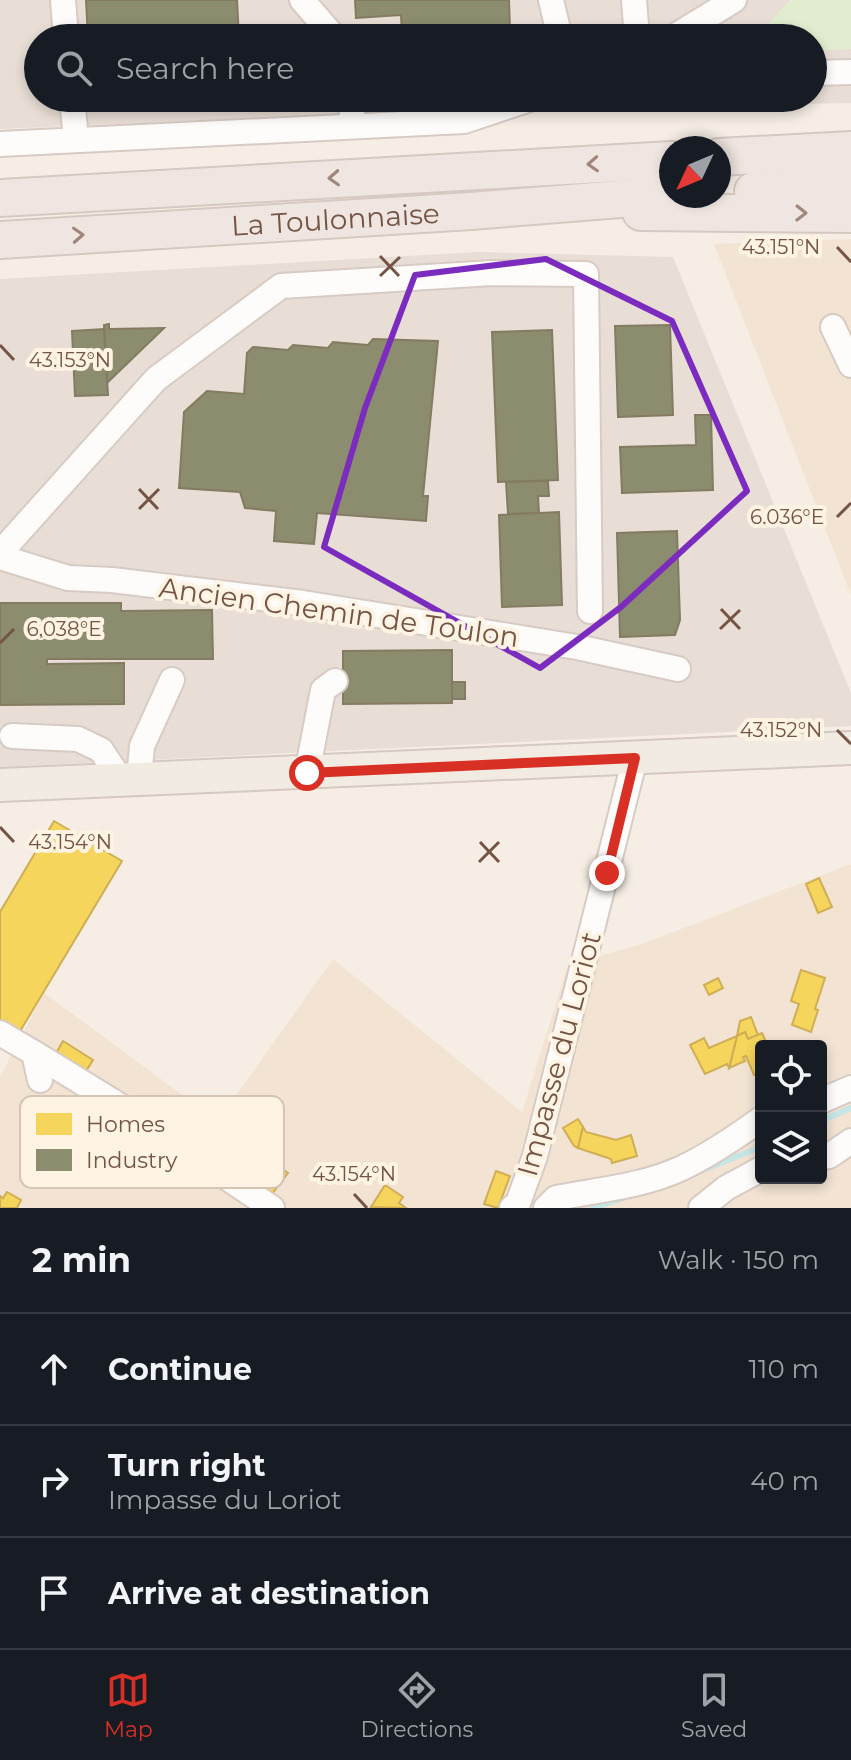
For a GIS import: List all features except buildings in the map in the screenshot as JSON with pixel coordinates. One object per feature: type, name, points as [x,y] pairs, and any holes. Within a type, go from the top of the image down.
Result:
[{"type":"highway","points":[[731,156],[851,150]]},
{"type":"highway","name":"La Toulonnaise","points":[[0,198],[659,161]]},
{"type":"highway","points":[[731,192],[851,185]]},
{"type":"highway","name":"La Toulonnaise","points":[[0,240],[471,211],[659,196]]},
{"type":"highway","points":[[471,211],[851,214]]},
{"type":"main road","points":[[0,785],[851,748]]},
{"type":"street","points":[[63,0],[65,24]]},
{"type":"street","points":[[302,0],[323,24]]},
{"type":"street","points":[[551,0],[557,24]]},
{"type":"street","points":[[634,0],[636,24]]},
{"type":"street","points":[[711,24],[734,0]]},
{"type":"street","points":[[827,73],[851,72]]},
{"type":"street","points":[[73,112],[76,139]]},
{"type":"street","points":[[351,126],[352,112]]},
{"type":"street","points":[[0,144],[464,121],[491,112]]},
{"type":"street","points":[[0,555],[156,379],[281,286],[492,273],[586,274],[590,611]]},
{"type":"street","points":[[833,327],[851,365]]},
{"type":"street","name":"Ancien Chemin de Toulon","points":[[0,555],[68,578],[112,580],[303,603],[577,647],[678,669]]},
{"type":"street","points":[[12,736],[78,739],[101,750],[130,780],[172,680]]},
{"type":"street","points":[[307,773],[323,690],[335,681]]},
{"type":"street","name":"Impasse du Loriot","points":[[512,1208],[518,1203],[535,1156],[635,758]]},
{"type":"street","points":[[0,1033],[104,1096]]},
{"type":"street","points":[[34,1053],[40,1080]]},
{"type":"street","points":[[827,1098],[851,1088]]},
{"type":"street","name":"Impasse du Loriot","points":[[546,1208],[556,1198],[641,1182],[681,1169],[755,1123]]},
{"type":"street","points":[[827,1156],[851,1141]]},
{"type":"street","points":[[701,1208],[726,1188],[755,1172]]},
{"type":"street","points":[[242,1188],[272,1208]]},
{"type":"highlighted area","points":[[546,259],[672,321],[747,491],[621,607],[540,668],[324,547],[365,408],[415,275]]},
{"type":"shaded area","points":[[0,0],[851,0],[851,103],[827,103],[827,24],[24,24],[24,112],[412,112],[0,129]]},
{"type":"shaded area","points":[[851,239],[851,595],[714,244]]},
{"type":"shaded area","points":[[478,252],[673,257],[851,693],[851,726],[0,767],[0,279]]},
{"type":"shaded area","points":[[851,864],[851,1208],[0,1208],[0,1077],[44,993],[184,1096],[20,1096],[20,1188],[284,1188],[284,1096],[236,1096],[333,959],[522,1112],[568,965],[642,944]]},
{"type":"green space","points":[[790,0],[851,0],[851,49],[827,50],[827,24],[768,24]]},
{"type":"waterway","points":[[827,1118],[851,1108]]},
{"type":"waterway","points":[[698,1172],[755,1149]]},
{"type":"waterway","points":[[593,1208],[623,1198]]},
{"type":"route","points":[[307,773],[635,758],[607,873]]}]
